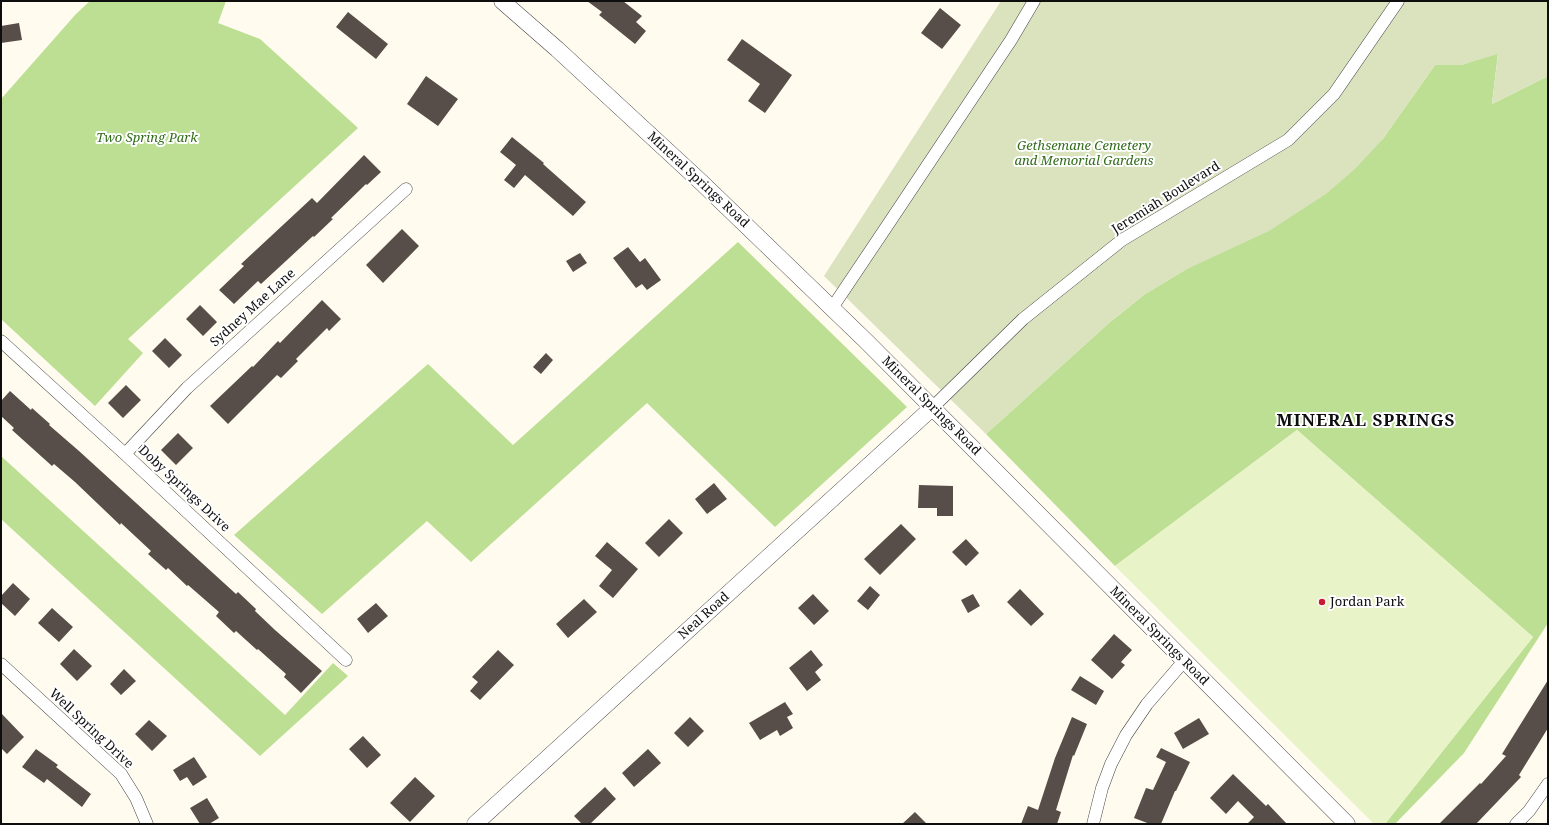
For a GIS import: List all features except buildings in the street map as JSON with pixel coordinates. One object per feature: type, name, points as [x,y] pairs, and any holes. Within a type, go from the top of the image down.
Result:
[{"type":"street","name":"Mineral Springs Road","points":[[502,1],[702,182],[832,308],[1347,824]]},
{"type":"street","points":[[832,308],[892,220],[1034,1]]},
{"type":"street","name":"Jeremiah Boulevard","points":[[932,408],[1023,320],[1122,240],[1288,140],[1334,94],[1398,1]]},
{"type":"street","name":"Sydney Mae Lane","points":[[125,454],[187,388],[406,189]]},
{"type":"street","name":"Doby Springs Drive","points":[[1,340],[346,660]]},
{"type":"street","name":"Neal Road","points":[[476,824],[932,408]]},
{"type":"street","points":[[1093,824],[1102,788],[1111,764],[1126,735],[1147,704],[1184,661]]},
{"type":"street","name":"Well Spring Drive","points":[[1,664],[121,774],[136,798],[147,824]]},
{"type":"street","points":[[1516,824],[1529,812],[1548,784]]},
{"type":"green space","name":"Two Spring Park","points":[[90,1],[226,1],[218,23],[260,39],[358,128],[128,339],[143,353],[95,406],[1,319],[1,99],[76,14]]},
{"type":"green space","name":"Gethsemane Cemetery and Memorial Gardens","points":[[1001,1],[1548,1],[1548,76],[1492,104],[1498,54],[1461,65],[1435,65],[1382,140],[1355,169],[1326,194],[1269,231],[1185,270],[1145,294],[1109,323],[986,434],[824,276]]},
{"type":"green space","points":[[1498,53],[1492,104],[1548,76],[1548,623],[1464,753],[1395,824],[1385,824],[1533,637],[1297,430],[1115,566],[986,434],[1109,323],[1145,294],[1185,270],[1382,140],[1435,65],[1461,65]]},
{"type":"green space","points":[[738,242],[907,407],[775,527],[647,403],[471,562],[427,521],[322,614],[234,535],[428,364],[513,445]]},
{"type":"green space","name":"Jordan Park","points":[[1297,430],[1533,637],[1385,824],[1374,824],[1115,566]]},
{"type":"green space","points":[[1,456],[285,715],[333,663],[348,676],[260,756],[1,519]]},
{"type":"place","name":"Jordan Park","points":[[1322,602]]},
{"type":"district","name":"MINERAL SPRINGS","points":[[1366,421]]}]
